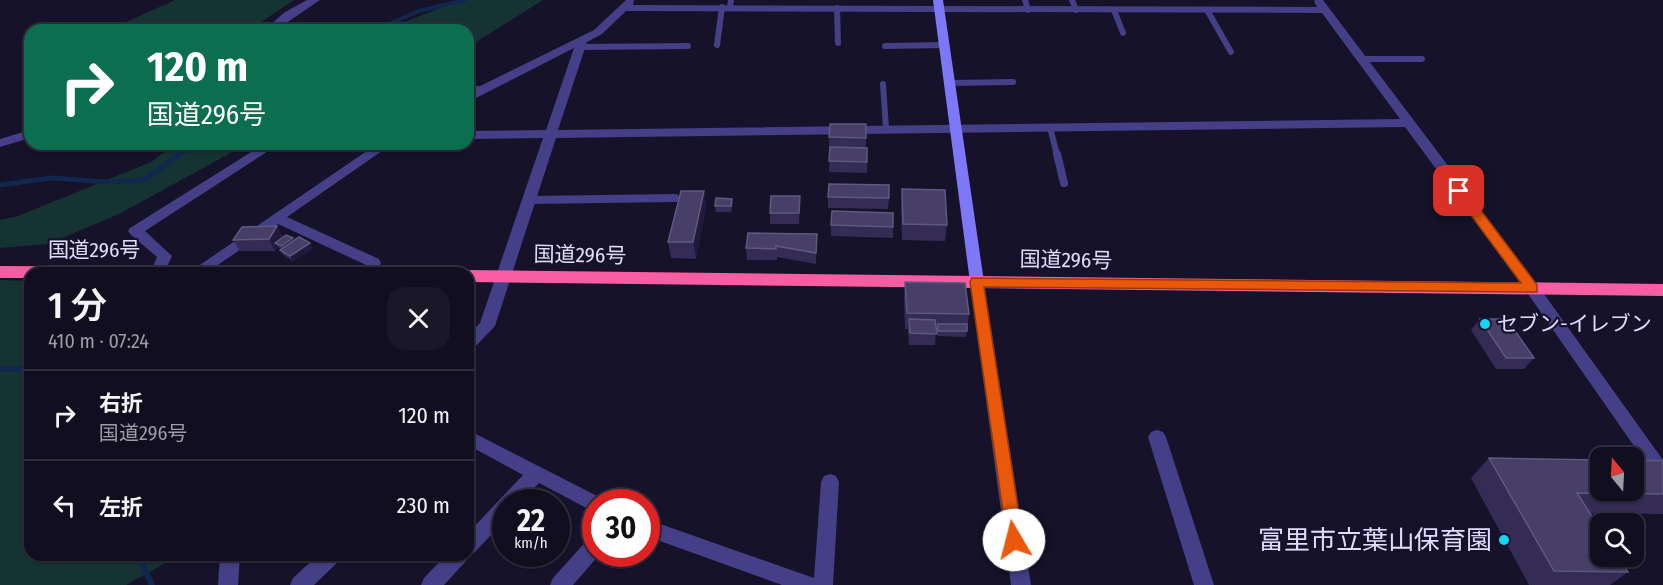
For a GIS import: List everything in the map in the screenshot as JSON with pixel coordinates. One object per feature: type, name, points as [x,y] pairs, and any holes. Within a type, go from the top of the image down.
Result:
[{"type":"highway","name":"国道296号","points":[[0,272],[24,272]]},
{"type":"highway","name":"国道296号","points":[[474,276],[1663,290]]},
{"type":"street","points":[[276,24],[289,14],[315,0]]},
{"type":"street","points":[[474,94],[580,44],[598,32],[632,0]]},
{"type":"street","points":[[623,8],[728,5],[837,8],[939,4],[1074,5],[1114,10],[1207,10],[1321,5],[1532,288],[1663,474]]},
{"type":"street","points":[[939,4],[1021,585]]},
{"type":"street","points":[[474,339],[488,326],[580,44]]},
{"type":"street","points":[[474,135],[881,132],[956,128],[1408,123]]},
{"type":"street","points":[[0,144],[24,136]]},
{"type":"street","points":[[160,267],[165,256],[135,231],[263,150]]},
{"type":"street","points":[[204,267],[377,150]]},
{"type":"street","points":[[277,218],[374,263],[372,267]]},
{"type":"street","points":[[1157,437],[1204,585]]},
{"type":"street","points":[[474,440],[582,497]]},
{"type":"street","points":[[522,489],[537,473]]},
{"type":"street","points":[[823,585],[830,482]]},
{"type":"street","points":[[474,540],[492,521]]},
{"type":"street","points":[[660,532],[804,585]]},
{"type":"street","points":[[228,585],[230,561]]},
{"type":"street","points":[[300,585],[326,561]]},
{"type":"street","points":[[431,585],[453,561]]},
{"type":"street","points":[[563,584],[582,561]]},
{"type":"lane","points":[[717,45],[728,5]]},
{"type":"lane","points":[[837,8],[838,43]]},
{"type":"lane","points":[[1114,10],[1123,33]]},
{"type":"lane","points":[[1207,10],[1231,52]]},
{"type":"lane","points":[[580,44],[688,46]]},
{"type":"lane","points":[[885,46],[945,45]]},
{"type":"lane","points":[[1361,59],[1422,59]]},
{"type":"lane","points":[[950,82],[1013,82]]},
{"type":"lane","points":[[881,132],[883,84]]},
{"type":"lane","points":[[474,88],[481,90]]},
{"type":"lane","points":[[1050,127],[1064,183]]},
{"type":"lane","points":[[529,200],[675,198]]},
{"type":"green space","points":[[175,0],[294,0],[258,24],[122,24]]},
{"type":"green space","points":[[459,0],[543,0],[476,42],[474,42],[474,24],[400,24]]},
{"type":"green space","points":[[168,150],[236,150],[119,214],[48,244],[0,248],[0,220],[18,216],[151,162]]},
{"type":"green space","points":[[0,280],[24,281],[24,561],[164,561],[164,564],[126,585],[0,585]]},
{"type":"building","points":[[830,124],[866,124],[866,138],[829,137]]},
{"type":"building","points":[[830,147],[867,148],[867,162],[829,161]]},
{"type":"building","points":[[829,184],[889,185],[889,198],[828,197]]},
{"type":"building","points":[[902,189],[945,190],[947,225],[903,224]]},
{"type":"building","points":[[681,191],[704,191],[693,242],[668,242]]},
{"type":"building","points":[[771,196],[800,196],[799,213],[770,213]]},
{"type":"building","points":[[716,198],[732,199],[731,206],[715,206]]},
{"type":"building","points":[[832,211],[893,213],[893,227],[831,225]]},
{"type":"building","points":[[277,226],[269,239],[233,240],[242,227]]},
{"type":"building","points":[[748,233],[817,234],[816,253],[776,246],[776,249],[746,248]]},
{"type":"building","points":[[286,235],[293,238],[282,246],[275,243]]},
{"type":"building","points":[[299,237],[310,243],[290,256],[280,250]]},
{"type":"building","points":[[905,282],[965,283],[969,314],[907,313]]},
{"type":"building","points":[[909,319],[935,320],[937,334],[910,333]]},
{"type":"building","points":[[1480,319],[1507,319],[1534,358],[1506,358]]},
{"type":"building","points":[[938,324],[967,324],[967,331],[938,331]]},
{"type":"building","points":[[1489,458],[1590,460],[1590,493],[1577,493],[1590,513],[1590,567],[1625,567],[1628,572],[1554,571]]},
{"type":"building","points":[[1644,460],[1663,461],[1663,494],[1644,494]]},
{"type":"waterway","points":[[389,24],[419,11],[465,0]]},
{"type":"waterway","points":[[178,155],[185,150]]},
{"type":"waterway","points":[[0,185],[51,178],[108,182],[144,180],[180,154]]},
{"type":"waterway","points":[[0,369],[24,369]]},
{"type":"waterway","points":[[141,561],[152,585]]},
{"type":"place","name":"セブン-イレブン","points":[[1485,324]]},
{"type":"place","name":"富里市立葉山保育園","points":[[1504,540]]},
{"type":"route","points":[[1014,540],[977,282],[1532,288],[1459,191]]}]
